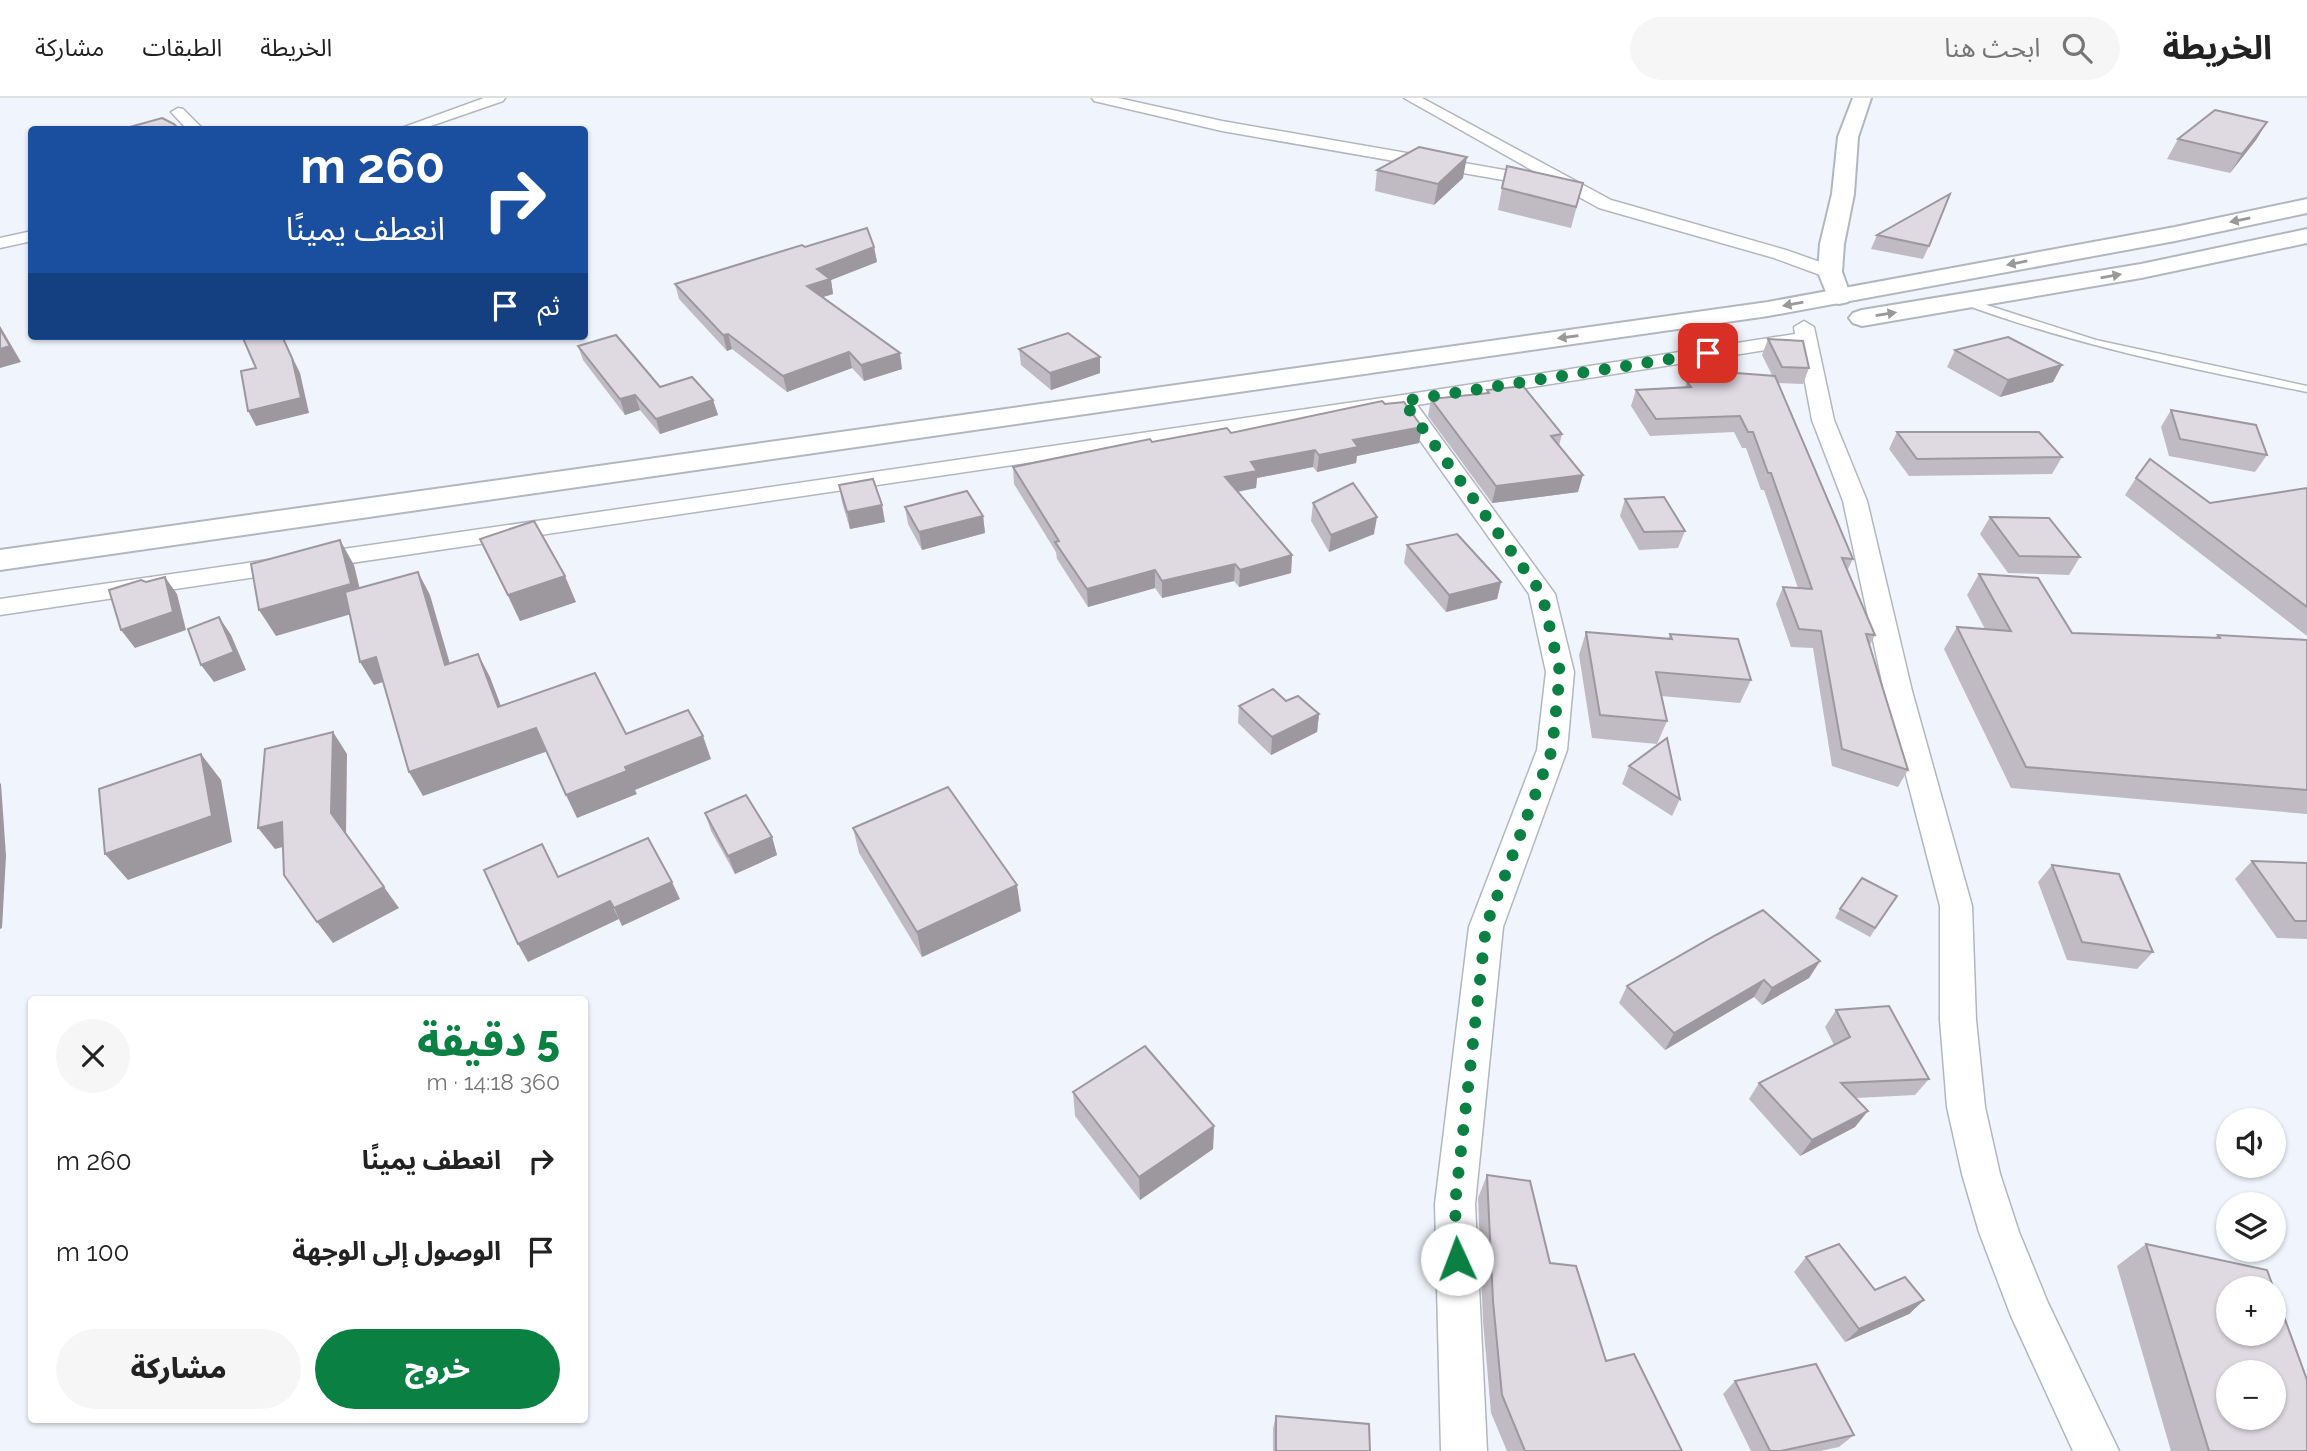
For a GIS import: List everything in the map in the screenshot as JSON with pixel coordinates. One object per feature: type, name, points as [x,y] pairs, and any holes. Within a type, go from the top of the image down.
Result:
[{"type":"main road","points":[[1834,284],[1832,244],[1843,194],[1848,136],[1863,98]]},
{"type":"main road","points":[[0,560],[1715,316],[1834,284],[2175,234],[2307,206]]},
{"type":"main road","points":[[0,586],[1805,332],[2230,254],[2307,236]]},
{"type":"street","points":[[415,126],[498,98]]},
{"type":"street","points":[[1098,98],[1222,126],[1525,180],[1567,185]]},
{"type":"street","points":[[1411,98],[1567,185],[1625,211],[1780,254],[1834,284]]},
{"type":"street","points":[[178,112],[193,126]]},
{"type":"street","points":[[0,243],[28,237]]},
{"type":"street","points":[[0,607],[1403,401],[1805,332],[1823,420],[1855,501],[1898,691],[1956,906],[1958,1020],[1965,1094],[1981,1174],[1999,1232],[2032,1316],[2096,1451]]},
{"type":"street","points":[[1403,401],[1542,594],[1560,672],[1552,750],[1486,926],[1455,1204],[1464,1451]]},
{"type":"lane","points":[[1967,302],[2004,317],[2065,335],[2189,365],[2307,389]]},
{"type":"building","points":[[2215,110],[2267,122],[2242,154],[2178,139]]},
{"type":"building","points":[[162,118],[176,126],[133,126]]},
{"type":"building","points":[[1419,147],[1467,157],[1438,184],[1377,170]]},
{"type":"building","points":[[1507,166],[1583,183],[1576,207],[1502,188]]},
{"type":"building","points":[[1950,194],[1929,246],[1877,235]]},
{"type":"building","points":[[867,228],[874,247],[817,269],[830,279],[807,286],[900,353],[861,365],[849,352],[783,376],[728,334],[723,335],[675,284],[802,245],[805,247]]},
{"type":"building","points":[[0,329],[10,346],[0,349]]},
{"type":"building","points":[[1068,333],[1100,357],[1050,373],[1019,349]]},
{"type":"building","points":[[616,335],[660,387],[692,377],[713,400],[656,419],[635,395],[620,399],[578,346]]},
{"type":"building","points":[[2008,337],[2062,365],[2008,380],[1955,350]]},
{"type":"building","points":[[1768,339],[1803,341],[1809,368],[1782,367]]},
{"type":"building","points":[[244,340],[284,340],[292,358],[301,398],[248,411],[241,371],[256,368]]},
{"type":"building","points":[[1723,372],[1775,376],[1853,559],[1842,558],[1875,635],[1866,634],[1908,770],[1842,749],[1821,631],[1799,629],[1783,587],[1812,589],[1771,473],[1768,473],[1753,432],[1748,432],[1740,416],[1656,419],[1636,390],[1691,387],[1687,382],[1726,380]]},
{"type":"building","points":[[1523,386],[1562,434],[1551,436],[1583,475],[1496,486],[1431,399],[1489,393],[1487,390]]},
{"type":"building","points":[[1382,401],[1385,404],[1404,402],[1422,427],[1353,440],[1358,447],[1319,455],[1315,450],[1251,462],[1257,471],[1225,477],[1292,555],[1240,570],[1235,564],[1162,581],[1155,570],[1087,589],[1055,542],[1059,541],[1013,467],[1150,439],[1152,442],[1227,428],[1231,433]]},
{"type":"building","points":[[2171,410],[2256,425],[2267,455],[2180,439]]},
{"type":"building","points":[[1897,432],[2039,432],[2062,457],[1917,459]]},
{"type":"building","points":[[2150,459],[2210,503],[2307,488],[2307,607],[2136,478]]},
{"type":"building","points":[[873,479],[882,505],[847,512],[839,485]]},
{"type":"building","points":[[1353,483],[1377,517],[1331,535],[1313,503]]},
{"type":"building","points":[[967,491],[983,516],[919,532],[905,507]]},
{"type":"building","points":[[1664,497],[1685,531],[1644,532],[1625,499]]},
{"type":"building","points":[[1990,517],[2049,518],[2080,557],[2019,556]]},
{"type":"building","points":[[534,521],[565,576],[508,595],[480,539]]},
{"type":"building","points":[[1457,534],[1501,582],[1449,595],[1407,545]]},
{"type":"building","points":[[340,540],[351,584],[259,610],[251,564]]},
{"type":"building","points":[[418,572],[445,665],[478,654],[498,707],[595,673],[626,734],[688,710],[703,736],[625,767],[627,771],[566,795],[536,728],[409,772],[376,657],[360,662],[345,592]]},
{"type":"building","points":[[1979,574],[2038,578],[2072,633],[2220,638],[2218,635],[2307,640],[2307,790],[2026,767],[1957,627],[2011,631]]},
{"type":"building","points":[[165,577],[173,612],[121,630],[109,590],[141,580],[146,582]]},
{"type":"building","points":[[219,617],[234,652],[201,665],[188,629]]},
{"type":"building","points":[[1586,632],[1672,639],[1670,634],[1738,639],[1751,680],[1656,672],[1667,721],[1600,715]]},
{"type":"building","points":[[1273,689],[1286,701],[1298,696],[1319,714],[1272,737],[1239,706]]},
{"type":"building","points":[[333,732],[331,813],[384,887],[317,922],[284,875],[282,822],[258,828],[265,749]]},
{"type":"building","points":[[1667,738],[1680,799],[1629,766]]},
{"type":"building","points":[[201,754],[212,816],[105,854],[99,789]]},
{"type":"building","points":[[948,787],[1017,885],[917,932],[853,828]]},
{"type":"building","points":[[746,795],[772,837],[728,856],[705,813]]},
{"type":"building","points":[[648,838],[672,882],[614,908],[610,901],[518,944],[484,870],[542,844],[558,877]]},
{"type":"building","points":[[2252,861],[2307,863],[2307,921],[2295,921]]},
{"type":"building","points":[[2052,865],[2119,874],[2153,952],[2082,942]]},
{"type":"building","points":[[1862,878],[1897,896],[1875,928],[1840,909]]},
{"type":"building","points":[[1763,910],[1820,961],[1772,988],[1764,980],[1674,1033],[1627,986],[1716,935]]},
{"type":"building","points":[[1889,1006],[1929,1079],[1841,1083],[1868,1111],[1812,1140],[1759,1083],[1850,1037],[1836,1010]]},
{"type":"building","points":[[1145,1046],[1214,1126],[1139,1177],[1073,1092]]},
{"type":"building","points":[[1487,1175],[1530,1181],[1550,1263],[1576,1266],[1606,1361],[1634,1354],[1682,1451],[1525,1451],[1502,1395],[1493,1301]]},
{"type":"building","points":[[1839,1244],[1875,1290],[1905,1277],[1924,1300],[1859,1329],[1806,1257]]},
{"type":"building","points":[[2146,1244],[2216,1259],[2216,1262],[2230,1262],[2267,1270],[2269,1276],[2216,1276],[2216,1346],[2286,1346],[2286,1322],[2307,1380],[2307,1451],[2209,1451]]},
{"type":"building","points":[[1816,1364],[1854,1435],[1770,1451],[1735,1381]]},
{"type":"building","points":[[1276,1416],[1369,1424],[1370,1451],[1276,1451]]},
{"type":"route","points":[[1457,1259],[1455,1204],[1486,926],[1552,750],[1560,672],[1542,594],[1403,401],[1708,353]]}]
